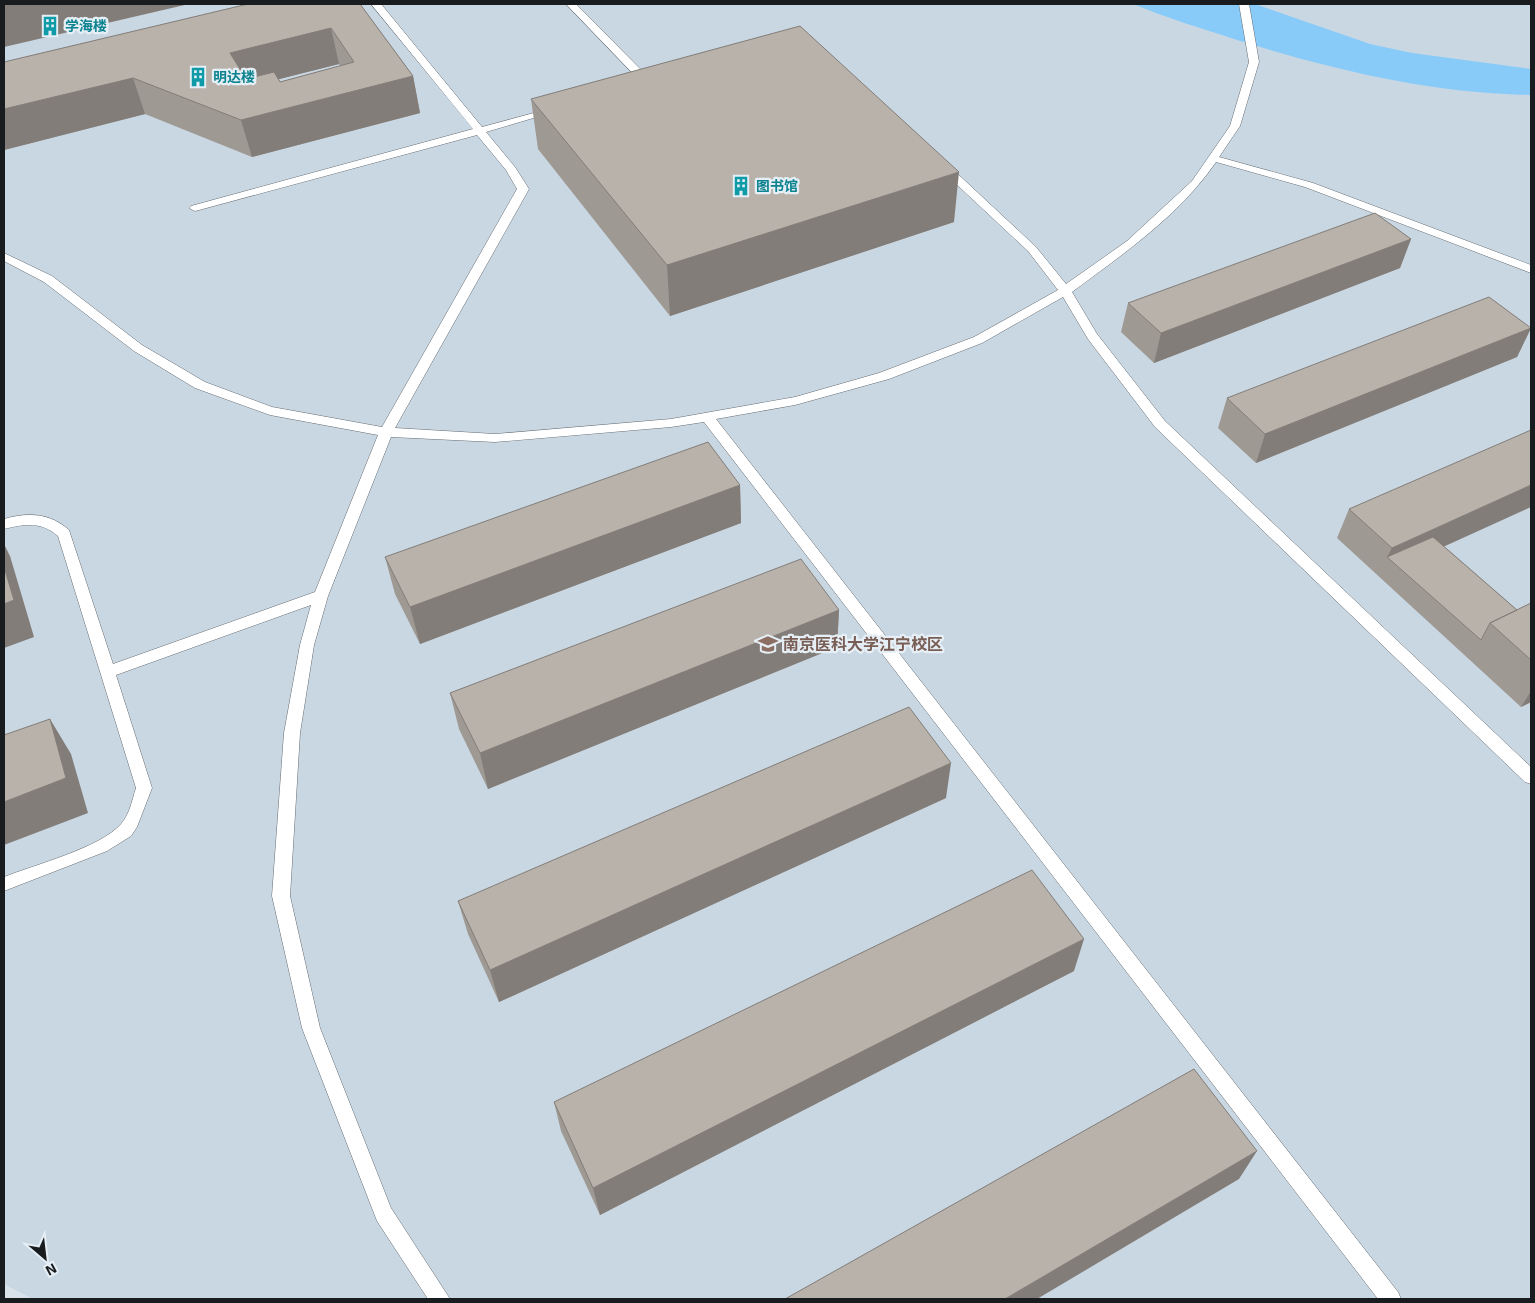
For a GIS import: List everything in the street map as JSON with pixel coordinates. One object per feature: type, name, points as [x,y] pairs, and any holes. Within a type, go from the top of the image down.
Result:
[{"type":"lane","points":[[376,4],[512,169],[523,189],[512,212],[386,432],[321,596],[307,645],[292,733],[282,896],[311,1028],[384,1214],[440,1299]]},
{"type":"lane","points":[[571,4],[649,84]]},
{"type":"lane","points":[[4,256],[48,279],[138,348],[200,385],[270,411],[386,432],[495,438],[671,423],[795,401],[884,376],[978,340],[1065,291],[1131,243],[1196,183],[1235,126],[1254,62],[1244,4]]},
{"type":"lane","points":[[195,208],[564,107]]},
{"type":"lane","points":[[1212,158],[1309,185],[1531,269]]},
{"type":"lane","points":[[936,160],[1032,249],[1065,291],[1092,336],[1160,424],[1531,777]]},
{"type":"lane","points":[[707,417],[1391,1299]]},
{"type":"lane","points":[[4,524],[15,520],[40,519],[56,526],[64,534],[144,788],[138,808],[125,830],[96,848],[4,884]]},
{"type":"lane","points":[[108,672],[321,596]]},
{"type":"shaded area","name":"南京医科大学江宁校区","points":[[4,4],[1531,4],[1531,1299],[33,1299],[4,1284]]},
{"type":"water","points":[[1133,4],[1255,4],[1370,44],[1412,53],[1531,69],[1531,95],[1456,90],[1419,85],[1346,70],[1237,40]]},
{"type":"building","points":[[248,4],[360,4],[413,76],[241,120],[133,78],[4,109],[4,62]],"holes":[[[331,28],[354,62],[280,82],[274,72],[246,79],[230,53]]]},
{"type":"building","name":"图书馆","points":[[800,26],[959,172],[667,265],[531,99]]},
{"type":"building","points":[[1375,213],[1411,239],[1161,333],[1128,303]]},
{"type":"building","points":[[1489,297],[1531,328],[1265,434],[1227,398]]},
{"type":"building","points":[[1531,430],[1531,485],[1392,548],[1349,509]]},
{"type":"building","points":[[708,442],[740,485],[410,607],[385,557]]},
{"type":"building","points":[[1433,537],[1517,610],[1490,623],[1481,640],[1387,557]]},
{"type":"building","points":[[801,559],[839,610],[480,753],[450,693]]},
{"type":"building","points":[[4,567],[14,600],[4,604]]},
{"type":"building","points":[[1531,603],[1531,660],[1490,623]]},
{"type":"building","points":[[909,707],[951,763],[490,970],[458,901]]},
{"type":"building","points":[[50,719],[66,778],[4,802],[4,735]]},
{"type":"building","points":[[1032,870],[1084,939],[593,1188],[554,1102]]},
{"type":"building","points":[[1194,1069],[1257,1151],[1005,1299],[785,1299]]},
{"type":"place","name":"学海楼","points":[[50,26]]},
{"type":"place","name":"明达楼","points":[[198,77]]},
{"type":"place","name":"图书馆","points":[[741,186]]},
{"type":"place","name":"南京医科大学江宁校区","points":[[768,644]]}]
